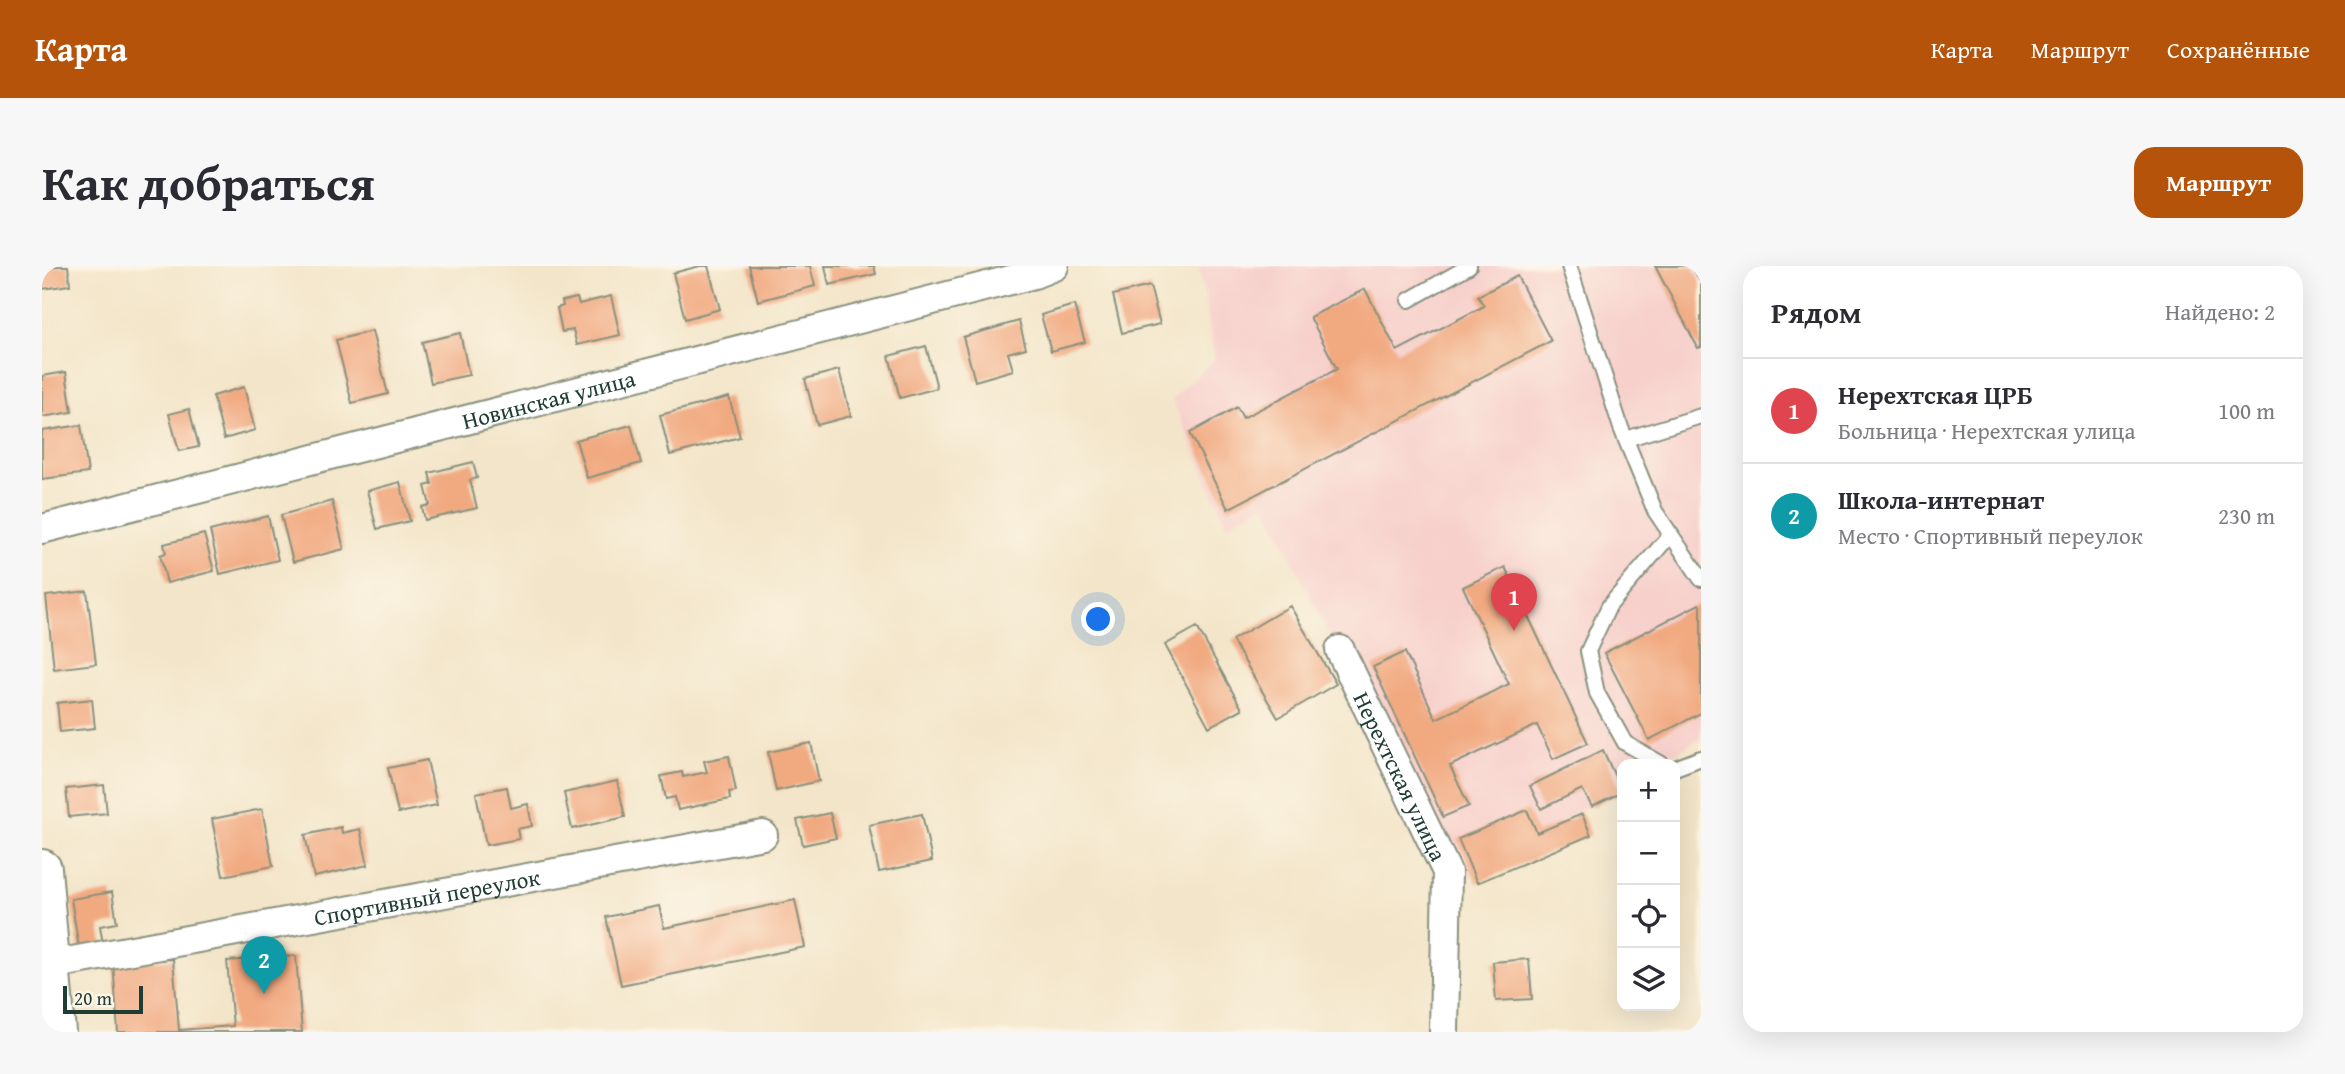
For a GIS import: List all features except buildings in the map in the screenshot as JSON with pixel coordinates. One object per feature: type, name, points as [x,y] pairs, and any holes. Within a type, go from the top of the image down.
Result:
[{"type":"main road","points":[[42,869],[46,944],[56,1032]]},
{"type":"street","name":"Новинская улица","points":[[42,529],[1034,274],[1054,266]]},
{"type":"street","name":"Нерехтская улица","points":[[1340,650],[1447,872],[1444,1032]]},
{"type":"street","name":"Спортивный переулок","points":[[46,944],[763,835]]},
{"type":"lane","points":[[1409,300],[1469,266]]},
{"type":"lane","points":[[1569,266],[1626,439],[1655,511],[1701,579]]},
{"type":"lane","points":[[1626,439],[1701,416]]},
{"type":"lane","points":[[1653,759],[1625,743],[1597,693],[1588,651],[1609,606],[1671,534]]},
{"type":"lane","points":[[1680,766],[1701,758]]},
{"type":"shaded area","points":[[1199,266],[1701,266],[1701,738],[1665,759],[1617,759],[1617,788],[1452,887],[1265,503],[1227,525],[1172,399],[1215,359]]},
{"type":"place","name":"Нерехтская ЦРБ","points":[[1514,631]]},
{"type":"place","name":"Школа-интернат","points":[[264,994]]}]
